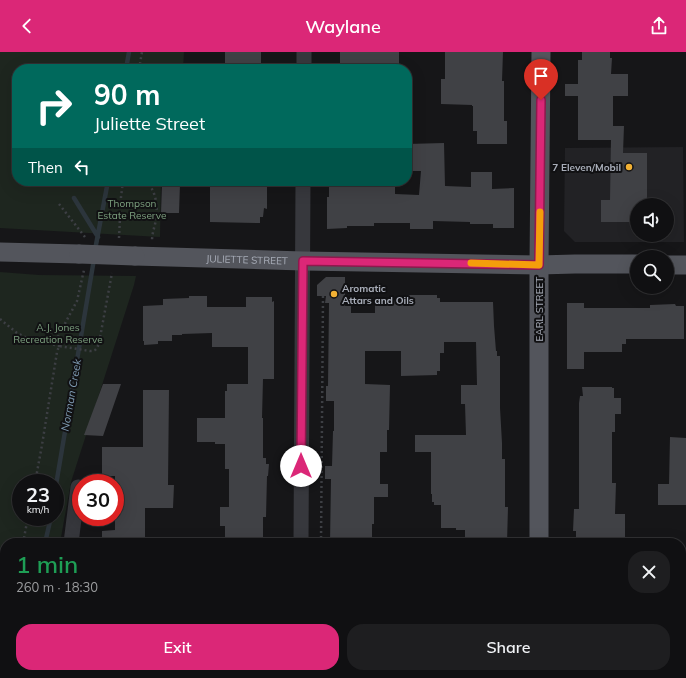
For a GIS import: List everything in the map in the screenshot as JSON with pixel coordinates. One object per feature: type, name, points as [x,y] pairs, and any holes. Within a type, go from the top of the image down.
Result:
[{"type":"main road","name":"EARL STREET","points":[[539,538],[541,52]]},
{"type":"main road","name":"JULIETTE STREET","points":[[0,252],[83,252],[135,256],[303,261],[539,265],[630,264]]},
{"type":"main road","points":[[674,265],[686,265]]},
{"type":"street","points":[[304,52],[304,64]]},
{"type":"street","points":[[301,538],[303,186]]},
{"type":"street","points":[[72,538],[73,526]]},
{"type":"path","points":[[140,64],[142,52]]},
{"type":"path","points":[[150,186],[153,191],[156,203],[157,218],[152,241]]},
{"type":"path","points":[[37,474],[59,346],[58,337],[80,294],[84,273],[83,252],[59,204]]},
{"type":"path","points":[[321,538],[323,296]]},
{"type":"path","points":[[0,319],[17,333],[25,337],[90,352]]},
{"type":"path","points":[[24,538],[26,526]]},
{"type":"shaded area","points":[[683,147],[684,242],[674,242],[674,198],[630,198],[630,242],[575,242],[564,231],[565,148]]},
{"type":"green space","name":"Thompson Estate Reserve","points":[[0,52],[184,52],[183,64],[12,64],[12,186],[161,186],[160,237],[0,228]]},
{"type":"green space","name":"A.J. Jones Recreation Reserve","points":[[0,272],[39,275],[136,276],[74,474],[72,474],[64,521],[64,474],[12,474],[12,526],[63,526],[61,538],[0,538]]},
{"type":"building","points":[[225,52],[261,52],[261,64],[225,64]]},
{"type":"building","points":[[340,52],[399,52],[399,64],[340,64]]},
{"type":"building","points":[[445,52],[503,52],[502,81],[504,81],[504,121],[507,121],[507,144],[477,144],[477,131],[473,131],[473,106],[441,104],[441,79],[445,79]]},
{"type":"building","points":[[582,52],[610,52],[610,58],[612,58],[611,74],[628,74],[628,96],[613,96],[613,126],[624,126],[623,153],[647,153],[647,198],[630,198],[630,222],[601,222],[601,200],[610,200],[611,140],[578,140],[578,96],[565,96],[565,84],[578,84],[578,60],[582,60]]},
{"type":"building","points":[[444,143],[445,186],[471,187],[471,172],[492,172],[492,189],[514,188],[514,228],[493,228],[493,224],[470,224],[470,222],[433,221],[433,229],[410,229],[410,223],[374,223],[374,226],[347,226],[347,228],[327,229],[327,197],[329,197],[329,186],[395,186],[395,194],[419,195],[421,171],[412,171],[412,144]]},
{"type":"building","points":[[162,186],[180,186],[179,213],[161,213]]},
{"type":"building","points":[[210,186],[267,186],[267,209],[264,208],[263,217],[260,217],[260,223],[210,222]]},
{"type":"building","points":[[326,277],[345,277],[345,306],[351,306],[351,313],[375,313],[375,301],[401,300],[401,298],[405,298],[405,295],[437,295],[437,298],[440,298],[440,302],[493,302],[496,351],[497,356],[500,356],[502,459],[505,459],[505,507],[508,507],[507,538],[465,538],[465,530],[456,530],[456,528],[441,528],[441,505],[434,505],[434,502],[432,502],[431,452],[415,452],[415,435],[466,435],[465,404],[461,404],[461,385],[477,385],[476,342],[444,342],[444,353],[440,353],[440,371],[437,371],[437,375],[401,376],[401,351],[365,351],[365,384],[390,385],[387,452],[380,452],[380,484],[388,484],[388,497],[374,497],[374,524],[372,524],[372,538],[330,538],[331,479],[325,479],[325,466],[332,466],[334,431],[334,401],[326,401],[326,386],[328,386],[329,303],[325,303],[326,296],[317,296],[317,285]]},
{"type":"building","points":[[189,296],[207,296],[207,307],[246,307],[246,297],[272,297],[272,302],[274,301],[274,379],[263,379],[263,458],[266,458],[266,464],[269,464],[267,476],[266,517],[263,517],[263,538],[225,538],[225,526],[220,526],[220,507],[229,507],[229,469],[225,469],[225,444],[215,444],[215,442],[197,442],[197,418],[225,418],[225,391],[227,391],[227,384],[248,384],[248,347],[212,347],[212,333],[172,335],[172,341],[158,341],[158,344],[144,345],[143,306],[163,305],[163,299],[189,298]]},
{"type":"building","points":[[567,303],[584,303],[584,308],[650,308],[650,305],[675,304],[676,306],[684,306],[684,339],[626,339],[626,344],[622,344],[622,352],[584,352],[584,369],[567,369]]},
{"type":"building","points":[[103,384],[121,384],[103,436],[84,435]]},
{"type":"building","points":[[582,387],[612,387],[614,388],[614,398],[621,398],[621,414],[615,414],[615,432],[612,432],[612,483],[616,483],[615,514],[625,514],[625,538],[576,538],[576,531],[573,531],[574,509],[579,509],[579,403],[580,396],[583,396]]},
{"type":"building","points":[[143,390],[169,390],[168,485],[174,485],[173,508],[145,508],[145,538],[102,538],[102,531],[115,530],[115,526],[124,526],[124,474],[102,474],[102,447],[143,447]]},
{"type":"building","points":[[670,437],[686,438],[686,505],[658,505],[658,484],[669,484]]},
{"type":"waterway","name":"Norman Creek","points":[[127,64],[129,52]]},
{"type":"waterway","name":"Norman Creek","points":[[95,250],[107,186]]},
{"type":"waterway","points":[[74,198],[98,237]]},
{"type":"waterway","name":"Norman Creek","points":[[58,474],[94,259]]},
{"type":"waterway","name":"Norman Creek","points":[[46,538],[49,526]]},
{"type":"slow traffic","points":[[471,263],[539,265],[540,212]]},
{"type":"place","name":"7 Eleven/Mobil","points":[[629,167]]},
{"type":"place","name":"Aromatic Attars and Oils","points":[[334,294]]},
{"type":"route","points":[[301,466],[303,261],[539,265],[541,100]]}]
